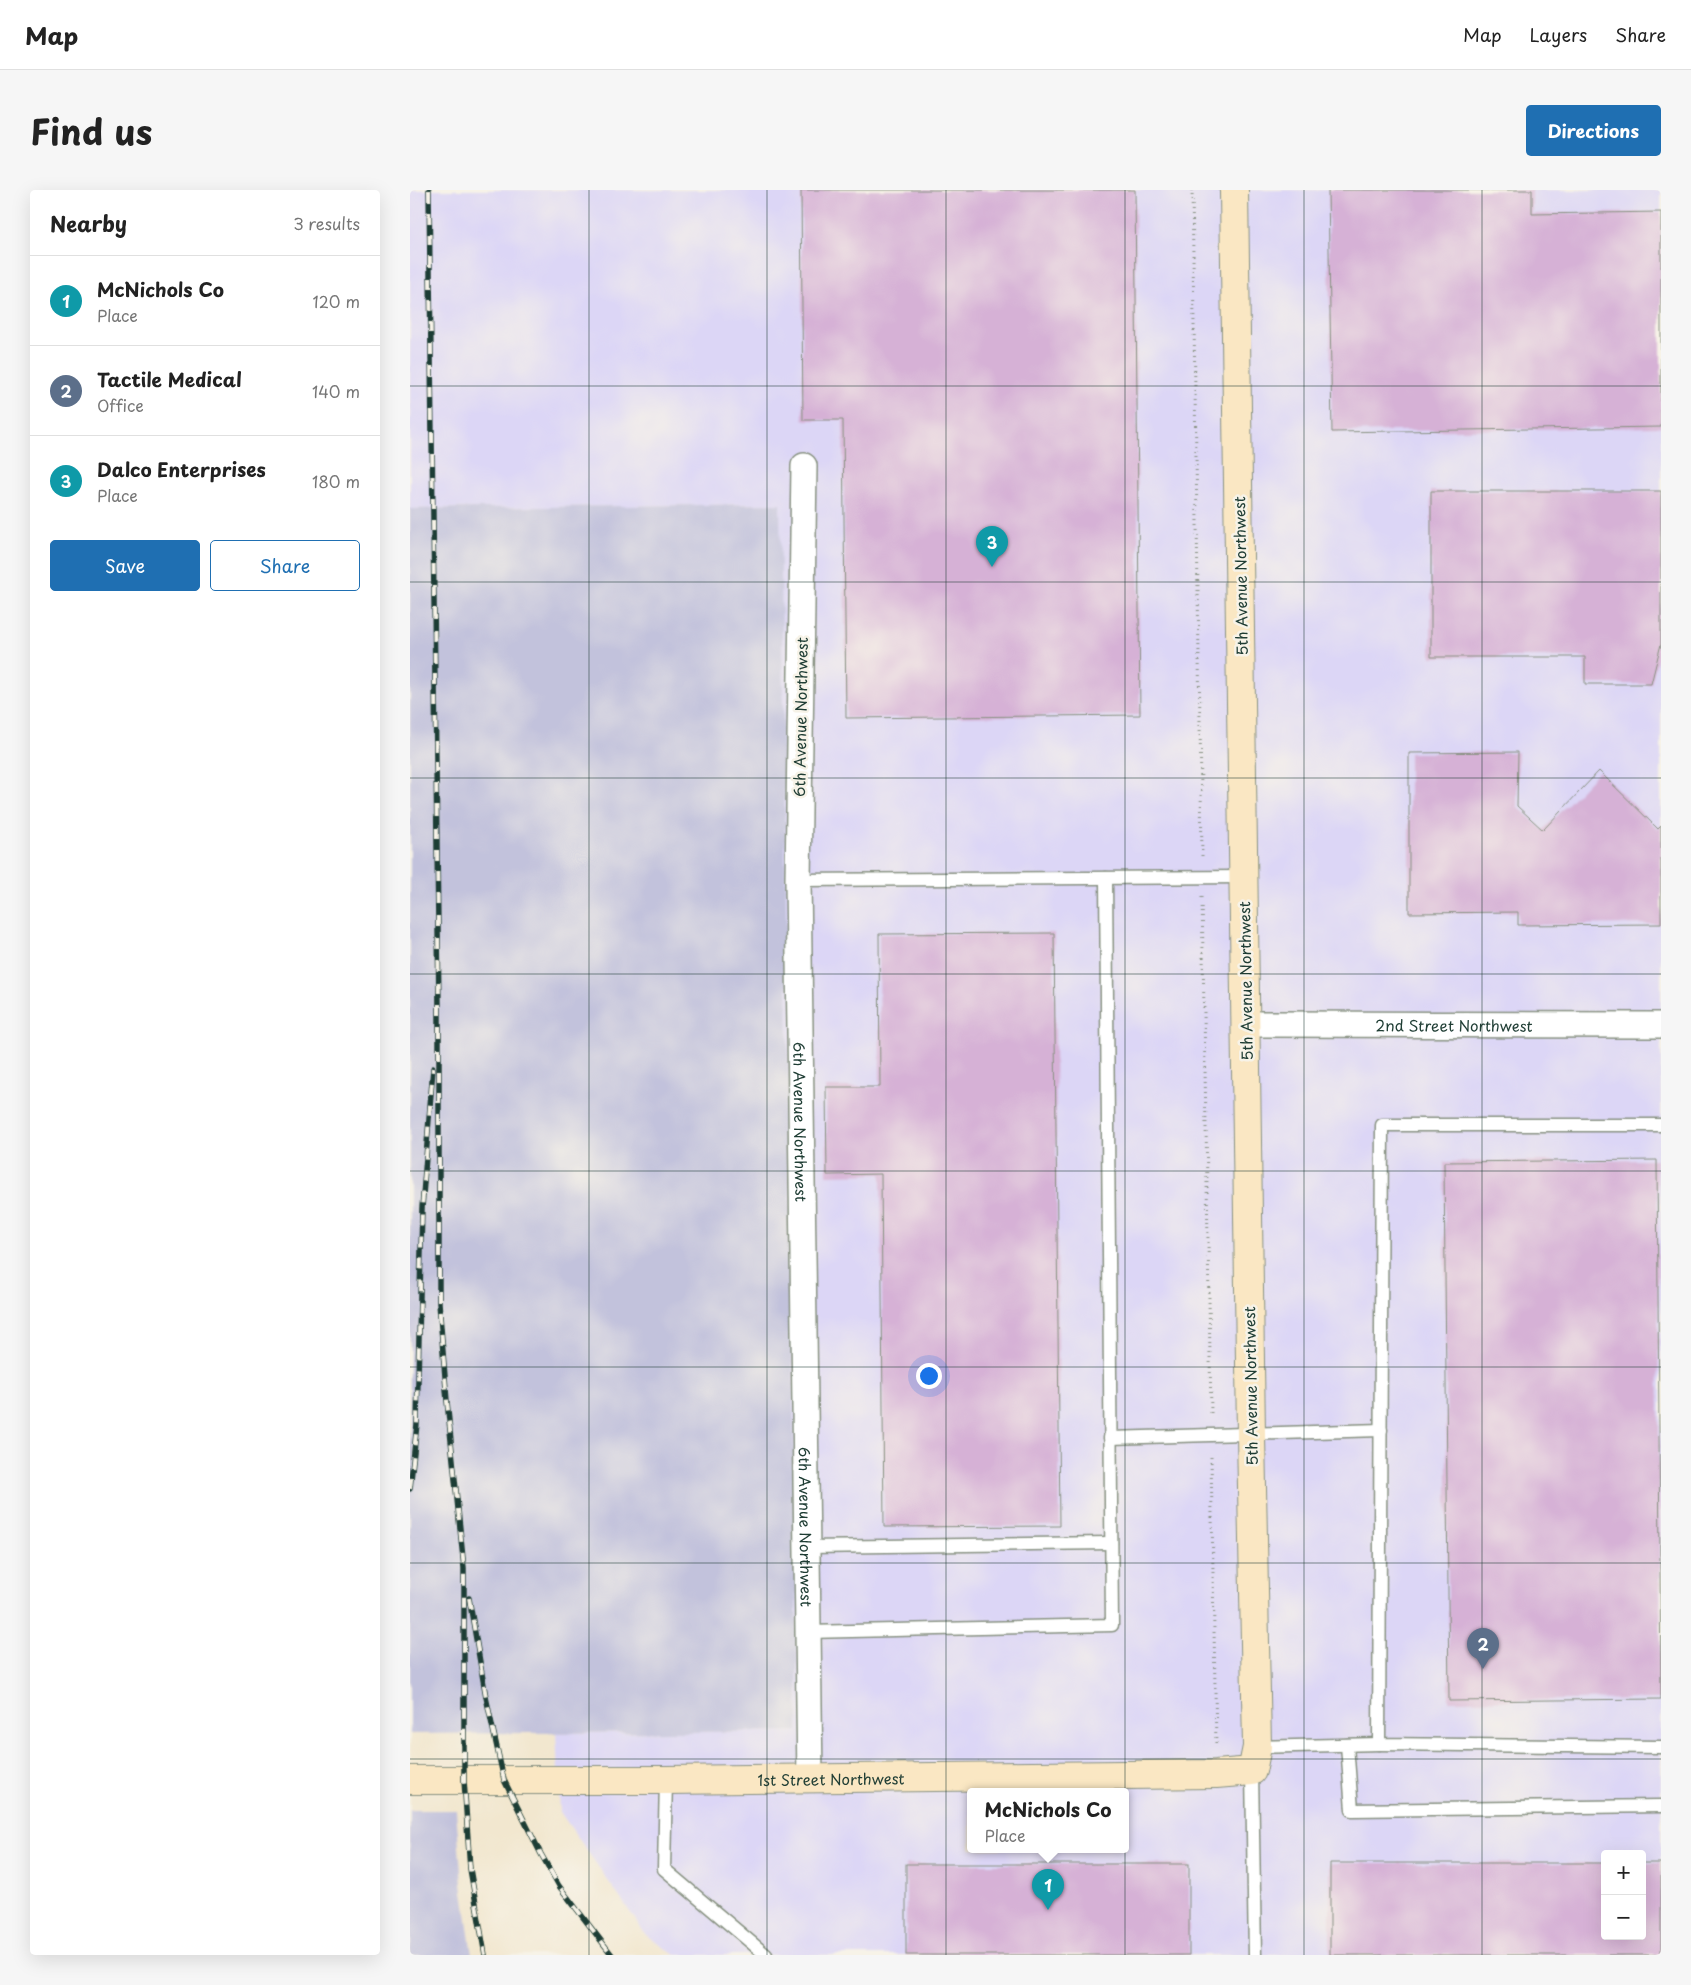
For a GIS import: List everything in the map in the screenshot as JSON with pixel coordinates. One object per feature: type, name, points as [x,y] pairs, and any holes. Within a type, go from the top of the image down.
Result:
[{"type":"street","name":"5th Avenue Northwest","points":[[1234,190],[1254,1759]]},
{"type":"street","name":"6th Avenue Northwest","points":[[804,466],[798,880],[810,1779]]},
{"type":"street","name":"2nd Street Northwest","points":[[1246,1024],[1661,1025]]},
{"type":"street","name":"1st Street Northwest","points":[[410,1780],[810,1779],[1216,1774],[1254,1759]]},
{"type":"lane","points":[[798,880],[1244,877]]},
{"type":"lane","points":[[808,1632],[1112,1625],[1106,878]]},
{"type":"lane","points":[[1379,1744],[1382,1125],[1661,1125]]},
{"type":"lane","points":[[1110,1438],[1381,1430]]},
{"type":"lane","points":[[807,1547],[1111,1543]]},
{"type":"lane","points":[[1255,1955],[1254,1759],[1347,1745],[1379,1744],[1661,1747]]},
{"type":"lane","points":[[1347,1745],[1352,1810],[1661,1806]]},
{"type":"lane","points":[[666,1780],[664,1869],[766,1955]]},
{"type":"path","points":[[1192,190],[1216,1774]]},
{"type":"shaded area","points":[[410,190],[1661,190],[1661,1955],[675,1955],[646,1935],[560,1812],[556,1733],[798,1731],[779,504],[410,509]]},
{"type":"shaded area","points":[[780,504],[798,1731],[410,1734],[410,509]]},
{"type":"shaded area","points":[[410,1810],[456,1810],[462,1884],[472,1955],[410,1955]]},
{"type":"building","points":[[801,190],[1135,190],[1140,715],[846,718],[843,420],[803,420]]},
{"type":"building","points":[[1328,190],[1532,190],[1532,214],[1661,212],[1661,427],[1332,432]]},
{"type":"building","points":[[1431,491],[1661,491],[1661,644],[1651,684],[1585,684],[1585,657],[1431,657]]},
{"type":"building","points":[[1518,752],[1517,806],[1543,830],[1599,771],[1658,829],[1661,826],[1661,924],[1518,925],[1518,912],[1409,913],[1409,753]]},
{"type":"building","points":[[1054,933],[1060,1526],[884,1527],[881,1174],[827,1175],[826,1087],[880,1087],[879,934]]},
{"type":"building","points":[[1657,1160],[1661,1699],[1449,1701],[1444,1162]]},
{"type":"building","points":[[1330,1863],[1601,1863],[1601,1940],[1646,1940],[1646,1863],[1661,1863],[1661,1955],[1330,1955]]},
{"type":"building","points":[[906,1864],[1189,1864],[1189,1955],[906,1955]]},
{"type":"railway","points":[[429,190],[439,1008],[439,1303],[464,1568],[464,1780],[470,1869],[485,1955]]},
{"type":"railway","points":[[410,1489],[417,1424],[422,1208],[433,1068]]},
{"type":"railway","points":[[469,1598],[486,1697],[504,1780],[559,1886],[612,1955]]},
{"type":"place","name":"Dalco Enterprises","points":[[992,567]]},
{"type":"place","name":"Tactile Medical","points":[[1483,1669]]},
{"type":"place","name":"McNichols Co","points":[[1048,1910]]}]
